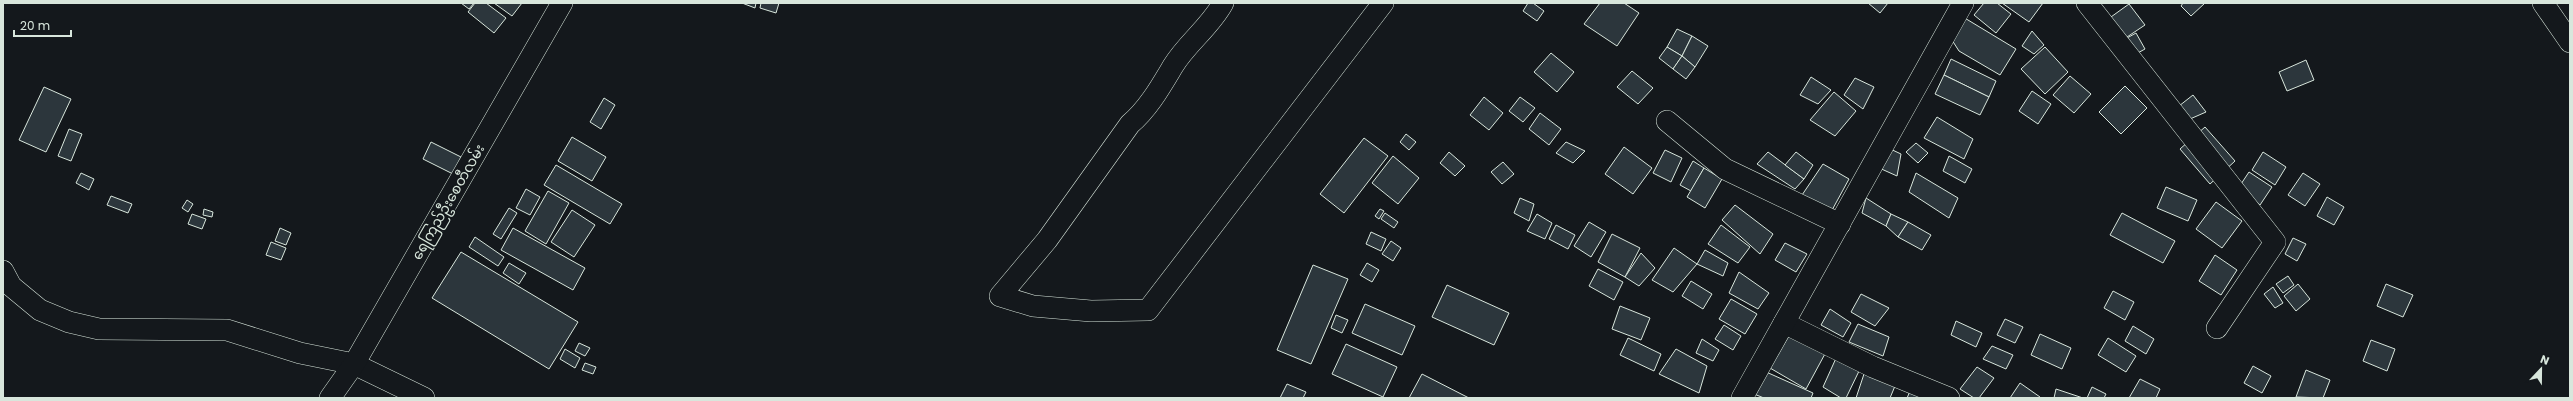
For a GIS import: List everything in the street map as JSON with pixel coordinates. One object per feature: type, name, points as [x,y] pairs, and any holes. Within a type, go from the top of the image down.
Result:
[{"type":"street","name":"ရေကြည်ဦးစေတီလမ်း","points":[[330,398],[354,364],[562,3]]},
{"type":"street","points":[[1223,3],[1208,26],[1174,65],[1167,78],[1140,116],[1130,124],[1047,240],[1000,296],[1033,306],[1091,310],[1148,310],[1383,3]]},
{"type":"street","points":[[1742,398],[1962,3]]},
{"type":"street","points":[[2087,3],[2275,242],[2217,328]]},
{"type":"street","points":[[2543,3],[2570,42]]},
{"type":"street","points":[[1667,121],[1725,169],[1840,224]]},
{"type":"street","points":[[3,271],[11,286],[40,310],[69,322],[99,329],[227,330],[300,353],[354,364],[424,398]]},
{"type":"street","points":[[1784,323],[1873,366],[1949,398]]},
{"type":"building","points":[[461,3],[474,3],[469,9]]},
{"type":"building","points":[[475,3],[486,3],[506,18],[494,33],[468,12]]},
{"type":"building","points":[[494,3],[522,3],[512,16]]},
{"type":"building","points":[[742,3],[756,3],[755,8]]},
{"type":"building","points":[[761,3],[779,3],[776,13],[760,8]]},
{"type":"building","points":[[1528,3],[1533,3],[1544,11],[1537,21],[1523,11]]},
{"type":"building","points":[[1600,3],[1624,3],[1639,13],[1617,46],[1584,24]]},
{"type":"building","points":[[1868,3],[1888,3],[1880,13]]},
{"type":"building","points":[[1984,3],[1997,3],[2011,14],[1996,33],[1974,15]]},
{"type":"building","points":[[2002,3],[2043,3],[2029,22]]},
{"type":"building","points":[[2183,3],[2205,3],[2191,16],[2181,6]]},
{"type":"building","points":[[2129,4],[2145,25],[2118,43],[2104,22]]},
{"type":"building","points":[[1963,17],[2016,49],[2000,75],[1959,51],[1950,37]]},
{"type":"building","points":[[1677,29],[1692,36],[1682,56],[1667,47]]},
{"type":"building","points":[[2032,31],[2044,45],[2034,54],[2022,46]]},
{"type":"building","points":[[2136,33],[2145,49],[2127,59],[2118,43]]},
{"type":"building","points":[[1692,36],[1708,46],[1695,67],[1682,56]]},
{"type":"building","points":[[1667,47],[1682,56],[1673,69],[1659,58]]},
{"type":"building","points":[[2045,47],[2068,72],[2045,94],[2021,69]]},
{"type":"building","points":[[1551,53],[1574,72],[1557,92],[1534,72]]},
{"type":"building","points":[[1682,56],[1695,67],[1686,79],[1673,69]]},
{"type":"building","points":[[1951,59],[1996,81],[1989,97],[1944,75]]},
{"type":"building","points":[[2306,60],[2314,80],[2287,91],[2279,72]]},
{"type":"building","points":[[1632,71],[1653,88],[1638,104],[1617,87]]},
{"type":"building","points":[[1944,75],[1989,97],[1980,115],[1935,94]]},
{"type":"building","points":[[2070,76],[2091,94],[2074,113],[2053,95]]},
{"type":"building","points":[[1811,77],[1831,90],[1818,104],[1800,95]]},
{"type":"building","points":[[1855,78],[1874,87],[1863,109],[1844,95]]},
{"type":"building","points":[[2125,86],[2147,108],[2121,134],[2099,112]]},
{"type":"building","points":[[44,87],[71,99],[46,152],[19,140]]},
{"type":"building","points":[[2032,91],[2051,104],[2038,124],[2019,111]]},
{"type":"building","points":[[1834,92],[1856,111],[1835,136],[1810,120]]},
{"type":"building","points":[[2193,95],[2206,112],[2190,119],[2179,106]]},
{"type":"building","points":[[1484,97],[1503,113],[1489,130],[1470,115]]},
{"type":"building","points":[[1520,97],[1535,108],[1523,122],[1509,111]]},
{"type":"building","points":[[604,98],[615,105],[601,129],[590,122]]},
{"type":"building","points":[[1540,113],[1561,129],[1549,145],[1529,129]]},
{"type":"building","points":[[1937,117],[1973,139],[1964,159],[1924,138]]},
{"type":"building","points":[[2205,127],[2235,161],[2210,184],[2180,149]]},
{"type":"building","points":[[69,129],[82,134],[71,161],[58,156]]},
{"type":"building","points":[[1406,134],[1416,142],[1409,150],[1400,142]]},
{"type":"building","points":[[572,137],[606,157],[592,181],[558,161]]},
{"type":"building","points":[[1364,138],[1388,156],[1344,213],[1320,194]]},
{"type":"building","points":[[431,142],[461,157],[453,174],[423,159]]},
{"type":"building","points":[[1566,142],[1585,151],[1573,163],[1556,153]]},
{"type":"building","points":[[1916,143],[1928,153],[1918,163],[1906,152]]},
{"type":"building","points":[[1884,146],[1901,154],[1897,176],[1877,167]]},
{"type":"building","points":[[1624,147],[1652,168],[1633,194],[1605,174]]},
{"type":"building","points":[[1665,150],[1682,158],[1671,182],[1653,173]]},
{"type":"building","points":[[1449,152],[1465,166],[1455,176],[1440,163]]},
{"type":"building","points":[[1768,152],[1804,179],[1795,189],[1757,164]]},
{"type":"building","points":[[1796,152],[1813,165],[1804,179],[1785,165]]},
{"type":"building","points":[[2263,152],[2286,167],[2275,185],[2252,170]]},
{"type":"building","points":[[1393,156],[1419,178],[1398,204],[1372,183]]},
{"type":"building","points":[[1949,156],[1972,169],[1965,183],[1943,171]]},
{"type":"building","points":[[1693,161],[1704,168],[1691,191],[1680,185]]},
{"type":"building","points":[[1503,162],[1514,174],[1502,184],[1491,172]]},
{"type":"building","points":[[1823,164],[1849,179],[1831,212],[1802,195]]},
{"type":"building","points":[[556,165],[622,204],[610,224],[544,185]]},
{"type":"building","points":[[1704,168],[1722,179],[1705,208],[1687,197]]},
{"type":"building","points":[[2249,172],[2272,187],[2260,205],[2237,190]]},
{"type":"building","points":[[81,173],[94,179],[89,190],[76,183]]},
{"type":"building","points":[[1916,173],[1958,198],[1949,218],[1909,192]]},
{"type":"building","points":[[2303,173],[2320,184],[2305,206],[2288,195]]},
{"type":"building","points":[[2166,187],[2197,200],[2188,221],[2157,208]]},
{"type":"building","points":[[526,189],[540,197],[530,215],[516,208]]},
{"type":"building","points":[[548,191],[569,203],[546,244],[525,231]]},
{"type":"building","points":[[111,196],[132,204],[128,213],[107,205]]},
{"type":"building","points":[[2327,197],[2344,207],[2334,225],[2317,216]]},
{"type":"building","points":[[1520,198],[1534,204],[1529,221],[1514,213]]},
{"type":"building","points":[[1866,198],[1891,214],[1886,226],[1862,213]]},
{"type":"building","points":[[187,200],[193,204],[188,212],[182,208]]},
{"type":"building","points":[[2216,202],[2242,221],[2222,248],[2196,229]]},
{"type":"building","points":[[1735,205],[1773,234],[1760,254],[1722,220]]},
{"type":"building","points":[[509,208],[517,213],[501,239],[493,234]]},
{"type":"building","points":[[204,209],[213,212],[212,217],[203,215]]},
{"type":"building","points":[[1380,209],[1384,211],[1379,219],[1375,216]]},
{"type":"building","points":[[572,210],[595,225],[574,257],[551,242]]},
{"type":"building","points":[[1385,213],[1398,222],[1394,228],[1381,219]]},
{"type":"building","points":[[2122,213],[2175,241],[2163,263],[2110,235]]},
{"type":"building","points":[[192,214],[206,219],[202,229],[188,224]]},
{"type":"building","points":[[1537,214],[1552,223],[1545,239],[1527,231]]},
{"type":"building","points":[[1891,214],[1908,222],[1898,237],[1886,226]]},
{"type":"building","points":[[1589,222],[1606,232],[1591,257],[1574,246]]},
{"type":"building","points":[[1908,222],[1931,235],[1922,250],[1898,237]]},
{"type":"building","points":[[1556,225],[1575,235],[1568,249],[1549,239]]},
{"type":"building","points":[[1721,225],[1750,247],[1738,263],[1708,244]]},
{"type":"building","points":[[280,228],[291,233],[286,245],[275,241]]},
{"type":"building","points":[[513,228],[585,268],[573,290],[501,250]]},
{"type":"building","points":[[1371,232],[1386,239],[1381,251],[1366,244]]},
{"type":"building","points":[[1612,234],[1640,248],[1625,277],[1598,262]]},
{"type":"building","points":[[475,237],[504,257],[498,266],[469,247]]},
{"type":"building","points":[[2293,238],[2306,244],[2297,261],[2285,254]]},
{"type":"building","points":[[1391,241],[1401,248],[1393,261],[1382,254]]},
{"type":"building","points":[[271,242],[286,248],[281,260],[266,255]]},
{"type":"building","points":[[1785,243],[1807,254],[1796,272],[1775,260]]},
{"type":"building","points":[[1674,248],[1697,264],[1673,292],[1652,280]]},
{"type":"building","points":[[1705,250],[1728,263],[1723,276],[1697,264]]},
{"type":"building","points":[[461,252],[578,322],[549,369],[432,298]]},
{"type":"building","points":[[1641,253],[1655,268],[1639,286],[1625,277]]},
{"type":"building","points":[[2215,255],[2237,270],[2221,295],[2199,281]]},
{"type":"building","points":[[509,263],[526,273],[519,284],[503,273]]},
{"type":"building","points":[[1367,263],[1379,270],[1372,282],[1360,275]]},
{"type":"building","points":[[1313,265],[1348,279],[1311,364],[1277,350]]},
{"type":"building","points":[[1598,269],[1623,282],[1614,300],[1589,286]]},
{"type":"building","points":[[1739,272],[1769,293],[1758,309],[1729,293]]},
{"type":"building","points":[[2288,276],[2294,285],[2283,293],[2276,284]]},
{"type":"building","points":[[1691,281],[1712,294],[1703,309],[1682,296]]},
{"type":"building","points":[[2298,284],[2310,299],[2296,311],[2284,296]]},
{"type":"building","points":[[2386,284],[2413,295],[2403,317],[2377,306]]},
{"type":"building","points":[[1447,285],[1509,313],[1494,345],[1432,317]]},
{"type":"building","points":[[2273,287],[2283,303],[2275,308],[2264,294]]},
{"type":"building","points":[[2113,291],[2134,302],[2125,320],[2104,308]]},
{"type":"building","points":[[1861,294],[1889,308],[1875,326],[1851,312]]},
{"type":"building","points":[[1731,299],[1757,314],[1745,334],[1719,319]]},
{"type":"building","points":[[1365,304],[1415,326],[1402,355],[1352,333]]},
{"type":"building","points":[[1620,306],[1650,318],[1641,340],[1612,329]]},
{"type":"building","points":[[1830,309],[1851,323],[1843,337],[1821,325]]},
{"type":"building","points":[[1336,315],[1348,320],[1342,333],[1331,328]]},
{"type":"building","points":[[2005,319],[2023,327],[2015,343],[1997,335]]},
{"type":"building","points":[[1956,321],[1982,333],[1976,347],[1951,335]]},
{"type":"building","points":[[1858,324],[1889,337],[1883,356],[1849,342]]},
{"type":"building","points":[[1724,325],[1741,336],[1733,350],[1715,339]]},
{"type":"building","points":[[2133,326],[2154,339],[2146,354],[2125,341]]},
{"type":"building","points":[[1791,332],[1826,352],[1806,389],[1770,368]]},
{"type":"building","points":[[2040,334],[2071,348],[2062,369],[2031,355]]},
{"type":"building","points":[[1628,338],[1661,354],[1654,371],[1620,355]]},
{"type":"building","points":[[2108,338],[2136,356],[2126,372],[2098,355]]},
{"type":"building","points":[[1702,339],[1719,350],[1713,361],[1696,353]]},
{"type":"building","points":[[2371,340],[2395,349],[2387,371],[2363,361]]},
{"type":"building","points":[[579,343],[590,348],[585,356],[575,351]]},
{"type":"building","points":[[1346,344],[1397,367],[1383,397],[1332,374]]},
{"type":"building","points":[[1992,346],[2013,355],[2006,369],[1983,359]]},
{"type":"building","points":[[565,349],[580,358],[575,368],[560,359]]},
{"type":"building","points":[[1676,349],[1707,366],[1699,393],[1659,374]]},
{"type":"building","points":[[1837,356],[1860,369],[1846,398],[1841,398],[1823,387]]},
{"type":"building","points":[[585,363],[596,367],[593,374],[582,370]]},
{"type":"building","points":[[2253,366],[2271,376],[2262,393],[2244,383]]},
{"type":"building","points":[[1977,367],[1994,378],[1979,398],[1974,398],[1960,389]]},
{"type":"building","points":[[2306,370],[2330,380],[2323,398],[2296,397]]},
{"type":"building","points":[[1764,371],[1813,393],[1811,398],[1764,398],[1754,394]]},
{"type":"building","points":[[1422,374],[1469,398],[1409,398]]},
{"type":"building","points":[[1864,374],[1895,386],[1890,398],[1856,398]]},
{"type":"building","points":[[2140,379],[2160,389],[2156,398],[2129,398]]},
{"type":"building","points":[[2020,383],[2040,397],[2010,398]]},
{"type":"building","points":[[1287,384],[1306,392],[1303,398],[1280,398]]},
{"type":"building","points":[[2092,387],[2106,394],[2104,398],[2087,398]]},
{"type":"building","points":[[1911,389],[1927,398],[1907,398]]},
{"type":"building","points":[[2056,389],[2083,398],[2054,398]]}]
